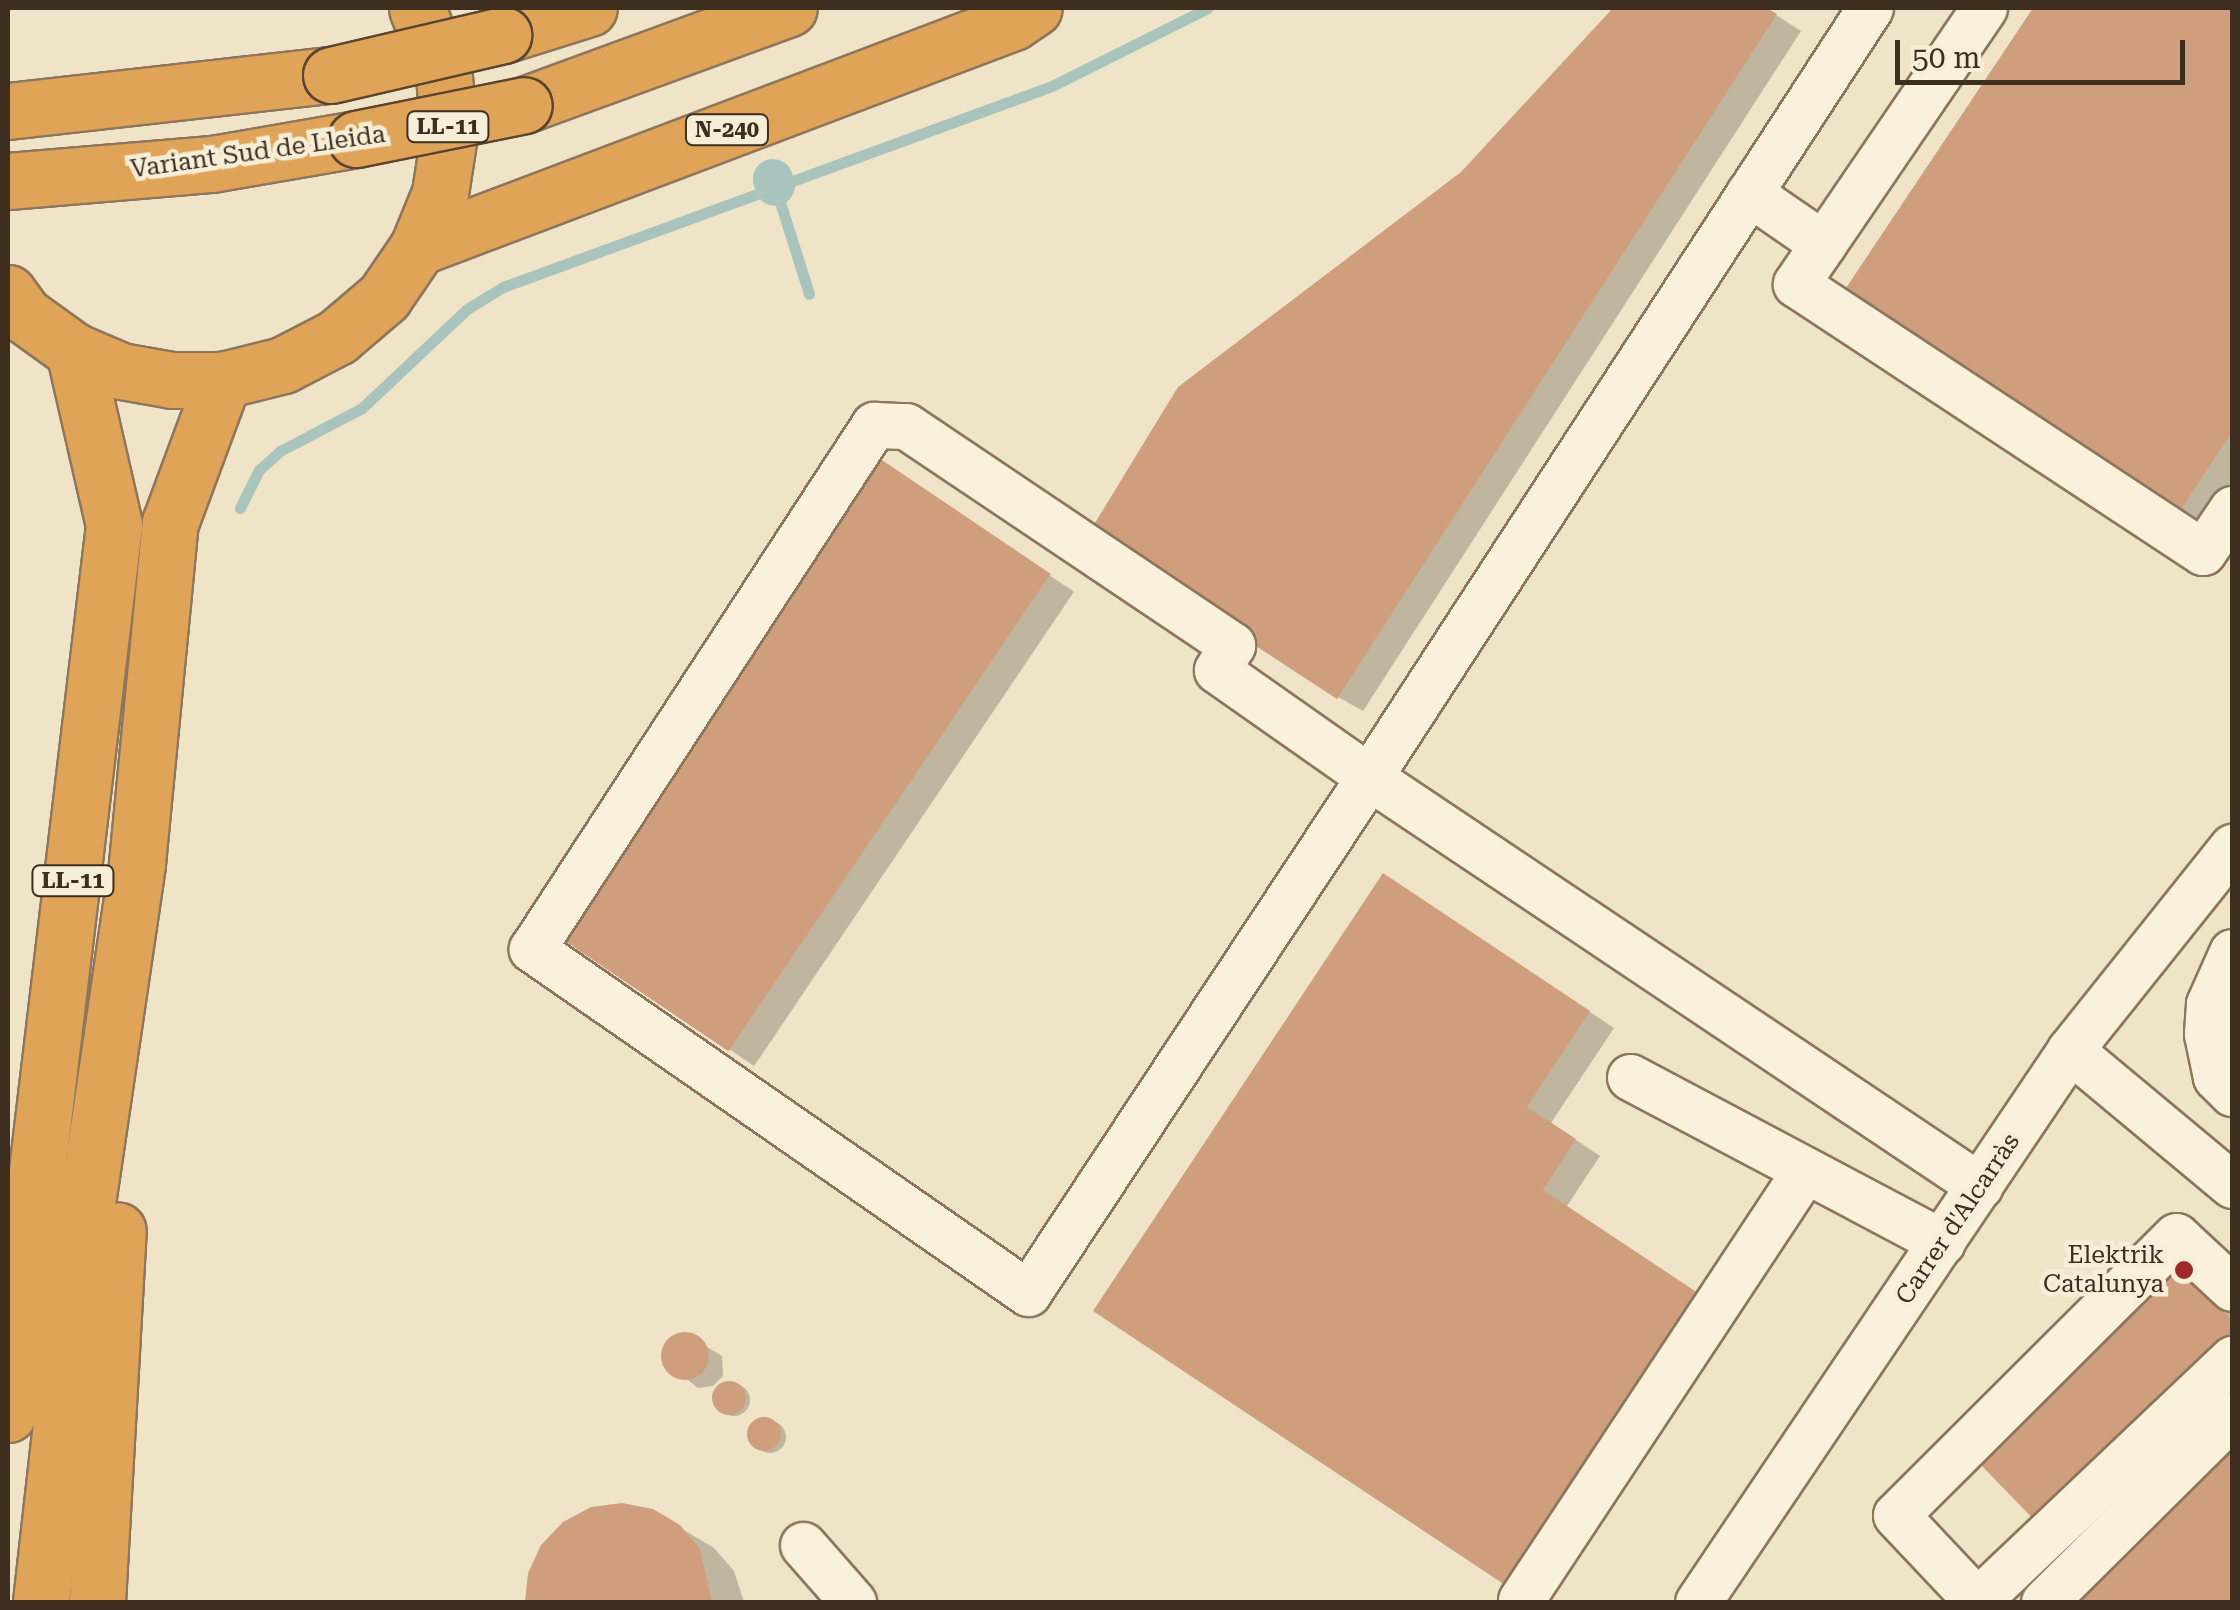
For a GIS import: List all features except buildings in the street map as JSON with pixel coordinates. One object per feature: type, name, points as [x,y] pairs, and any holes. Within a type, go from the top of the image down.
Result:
[{"type":"highway","name":"LL-11","points":[[13,307],[74,351],[138,374],[223,380],[283,366],[337,338],[384,297],[418,247],[440,193],[449,135],[444,78],[417,8]]},
{"type":"highway","points":[[12,111],[330,75],[503,35],[589,8]]},
{"type":"highway","name":"Variant Sud de Lleida","points":[[18,181],[212,164],[524,106],[789,8]]},
{"type":"highway","name":"N-240","points":[[418,247],[1013,22],[1034,8]]},
{"type":"highway","name":"LL-11","points":[[8,1414],[114,524],[74,351]]},
{"type":"highway","name":"LL-11","points":[[41,1602],[83,1230],[137,863],[170,523],[223,380]]},
{"type":"highway","points":[[97,1602],[137,863]]},
{"type":"street","points":[[1870,8],[1369,777],[1028,1293],[532,950],[874,425],[906,426],[1232,644],[1217,670],[1369,777],[1980,1186]]},
{"type":"street","points":[[1984,8],[1796,284],[2203,552],[2232,509]]},
{"type":"street","points":[[1749,193],[1823,244]]},
{"type":"street","name":"Carrer d'Alcarràs","points":[[1698,1602],[2070,1050],[2232,846]]},
{"type":"street","points":[[2232,952],[2209,1004],[2207,1034],[2216,1077],[2232,1093]]},
{"type":"street","points":[[2070,1050],[2228,1173],[2176,1236],[1896,1515],[1977,1601],[2232,1359]]},
{"type":"street","points":[[1630,1077],[1942,1242]]},
{"type":"street","points":[[1521,1600],[1804,1172]]},
{"type":"street","points":[[2176,1236],[2232,1288]]},
{"type":"street","points":[[2044,1602],[2232,1414]]},
{"type":"street","points":[[803,1545],[853,1602]]},
{"type":"waterway","points":[[240,508],[259,470],[280,451],[362,408],[467,309],[503,287],[1052,86],[1208,8]]},
{"type":"waterway","points":[[773,179],[775,186]]},
{"type":"waterway","points":[[775,186],[809,294]]},
{"type":"place","name":"Elektrik Catalunya","points":[[2184,1270]]}]
